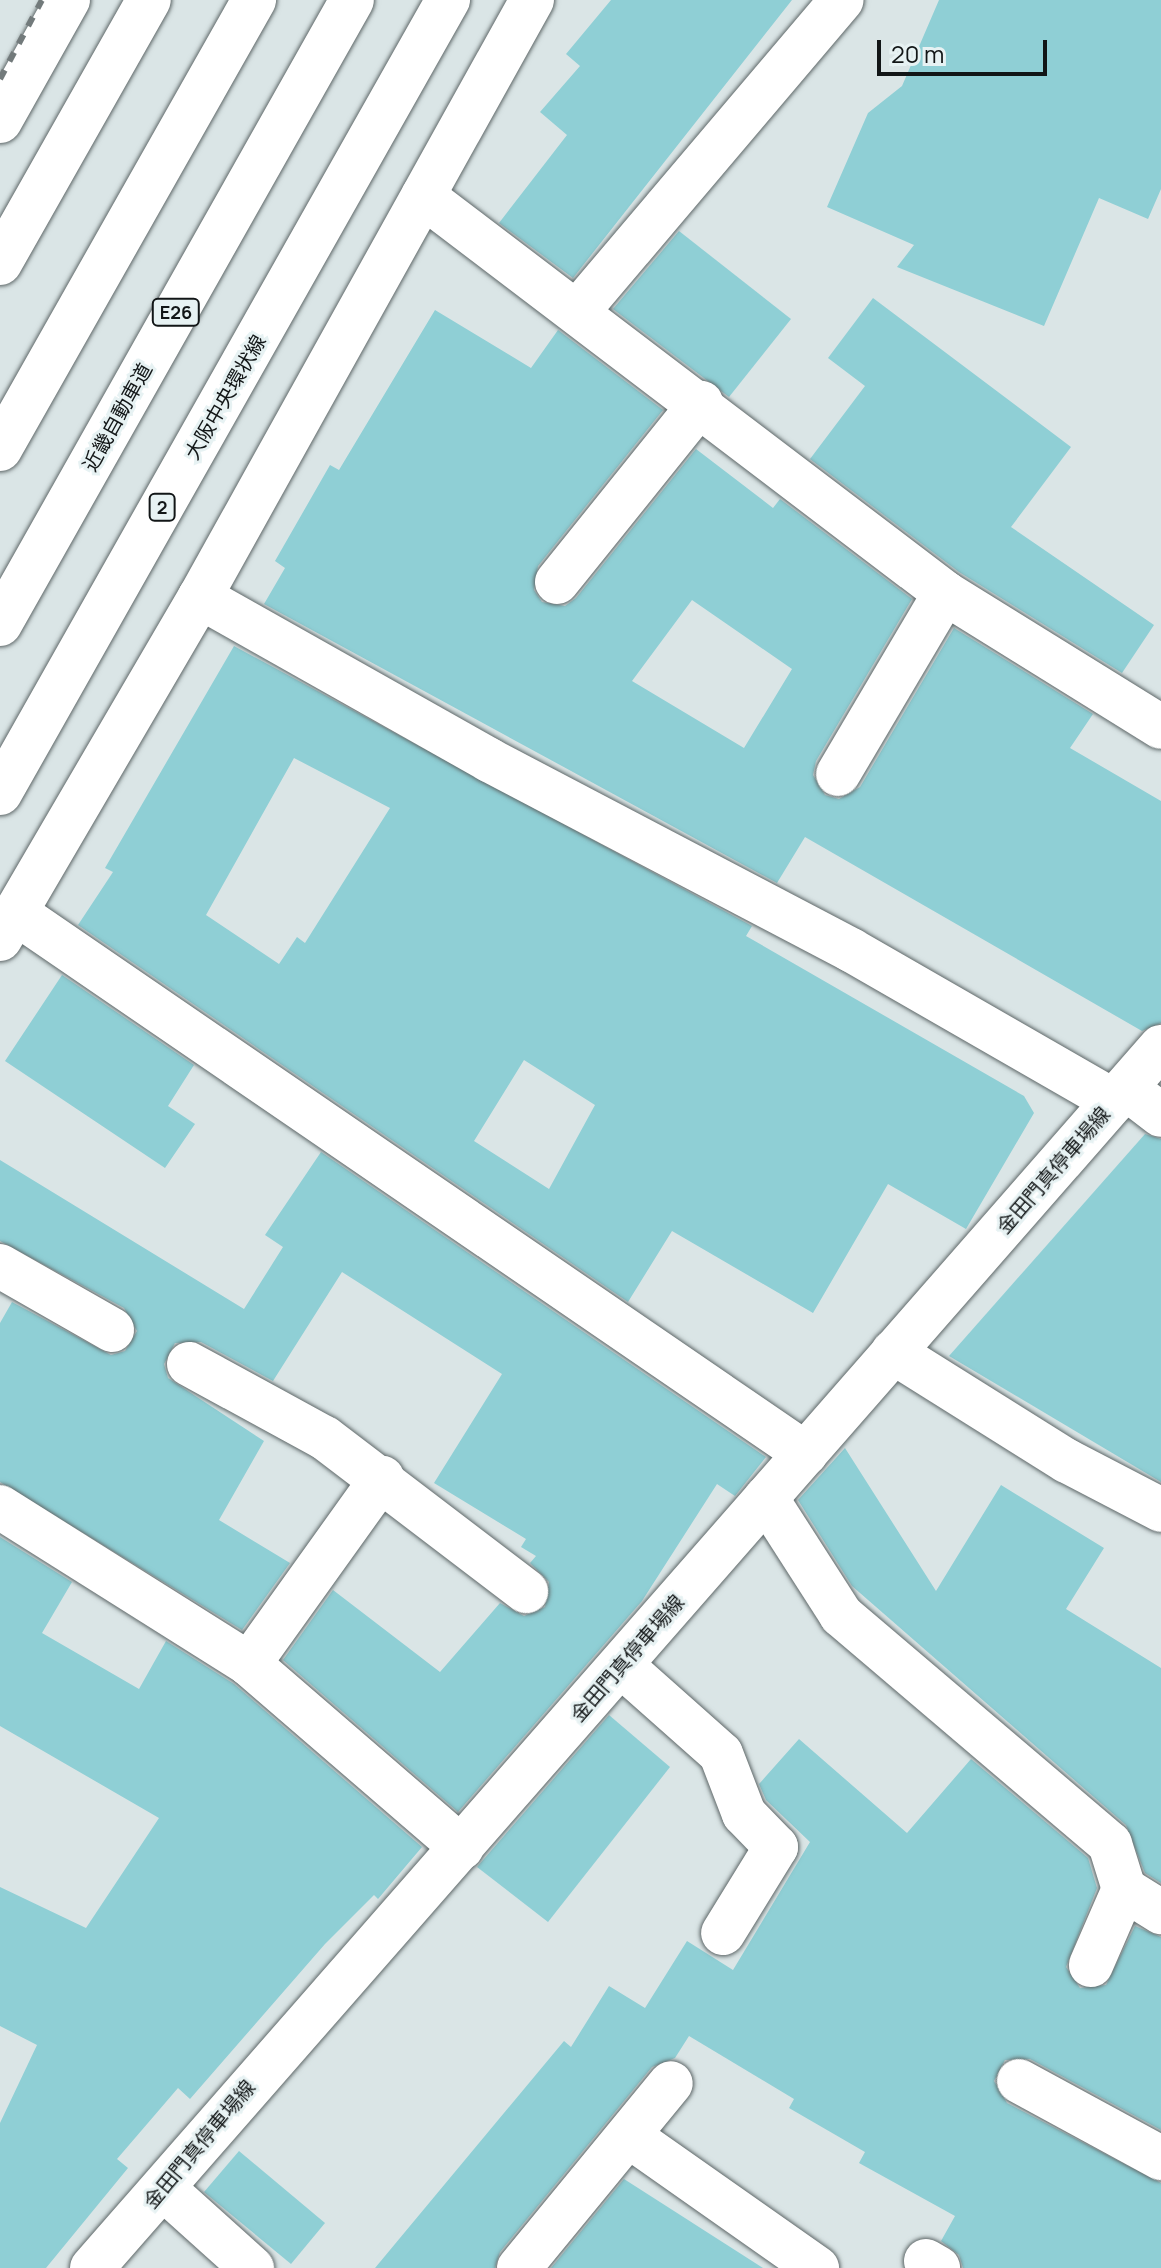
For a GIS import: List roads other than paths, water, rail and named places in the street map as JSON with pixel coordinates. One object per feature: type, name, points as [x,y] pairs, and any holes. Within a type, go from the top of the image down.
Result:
[{"type":"main road","points":[[0,121],[68,0]]},
{"type":"main road","points":[[0,263],[149,0]]},
{"type":"main road","points":[[0,449],[254,0]]},
{"type":"main road","name":"近畿自動車道","points":[[0,624],[352,0]]},
{"type":"main road","name":"大阪中央環状線","points":[[0,793],[448,0]]},
{"type":"main road","points":[[532,0],[200,597],[8,926],[806,1454]]},
{"type":"main road","points":[[577,312],[842,0]]},
{"type":"main road","points":[[423,196],[701,403],[945,593],[1161,727]]},
{"type":"main road","points":[[557,582],[701,403]]},
{"type":"main road","points":[[838,774],[945,593]]},
{"type":"main road","points":[[200,597],[489,760],[1161,1115]]},
{"type":"main road","name":"金田門真停車場線","points":[[92,2268],[1161,1047]]},
{"type":"main road","points":[[0,1266],[112,1330]]},
{"type":"main road","points":[[893,1352],[1067,1461],[1161,1510]]},
{"type":"main road","points":[[189,1364],[325,1438],[382,1478],[526,1591]]},
{"type":"main road","points":[[249,1664],[382,1478]]},
{"type":"main road","points":[[766,1498],[841,1615],[1104,1837],[1124,1889],[1161,1912]]},
{"type":"main road","points":[[0,1507],[249,1664],[462,1848]]},
{"type":"main road","points":[[622,1666],[721,1754],[744,1814],[776,1847],[723,1933]]},
{"type":"main road","points":[[1091,1965],[1124,1889]]},
{"type":"main road","points":[[1019,2081],[1161,2158]]},
{"type":"main road","points":[[519,2268],[671,2083]]},
{"type":"main road","points":[[629,2136],[817,2268]]},
{"type":"main road","points":[[163,2188],[252,2268]]},
{"type":"railway","points":[[0,79],[42,0]]}]
